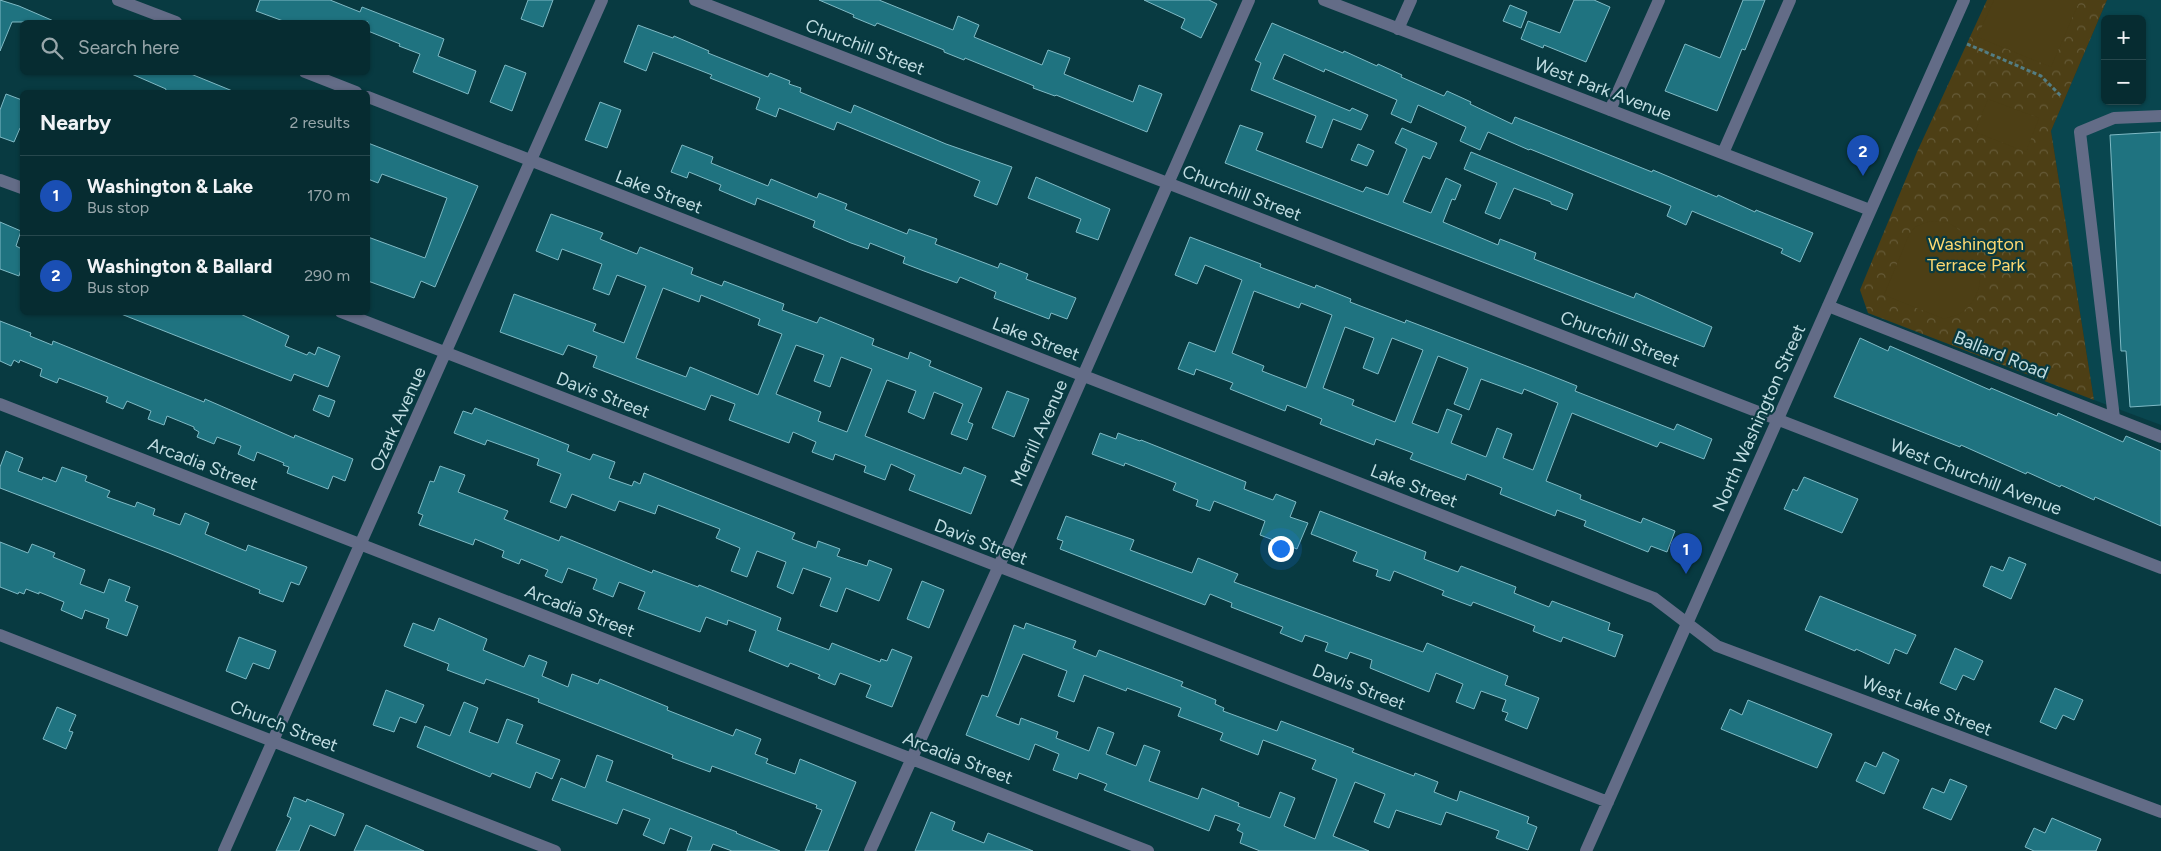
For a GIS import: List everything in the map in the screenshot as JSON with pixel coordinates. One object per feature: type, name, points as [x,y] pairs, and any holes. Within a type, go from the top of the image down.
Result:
[{"type":"street","points":[[118,0],[171,20]]},
{"type":"street","name":"Ozark Avenue","points":[[224,851],[602,0]]},
{"type":"street","name":"Churchill Street","points":[[694,0],[1778,419]]},
{"type":"street","name":"Merrill Avenue","points":[[870,851],[1249,0]]},
{"type":"street","name":"West Park Avenue","points":[[1324,0],[1870,210]]},
{"type":"street","points":[[1398,29],[1411,0]]},
{"type":"street","points":[[1610,110],[1659,0]]},
{"type":"street","points":[[1723,153],[1790,0]]},
{"type":"street","name":"North Washington Street","points":[[1586,851],[1964,0]]},
{"type":"street","points":[[313,75],[351,90]]},
{"type":"street","name":"Lake Street","points":[[370,98],[1654,598],[1687,622]]},
{"type":"street","points":[[2114,418],[2080,132],[2114,118],[2161,116]]},
{"type":"street","points":[[0,180],[20,187]]},
{"type":"street","name":"Ballard Road","points":[[1828,306],[2161,437]]},
{"type":"street","name":"Davis Street","points":[[349,315],[1608,802]]},
{"type":"street","name":"Arcadia Street","points":[[0,404],[1148,851]]},
{"type":"street","name":"West Churchill Avenue","points":[[1778,419],[2161,568]]},
{"type":"street","name":"West Lake Street","points":[[1687,622],[1717,646],[2161,812]]},
{"type":"street","name":"Church Street","points":[[0,635],[555,851]]},
{"type":"path","points":[[1967,44],[2041,76],[2061,96]]},
{"type":"shaded area","points":[[2107,0],[2161,0],[2161,425],[2094,400],[2051,131]]},
{"type":"green space","name":"Washington Terrace Park","points":[[1987,0],[2107,0],[2051,131],[2094,400],[1868,313],[1860,290],[1917,152]]},
{"type":"green space","points":[[1994,0],[2080,0],[2051,67],[1977,37]]},
{"type":"green space","points":[[1988,99],[2039,118],[2026,152],[1975,132]]},
{"type":"green space","points":[[1930,221],[1950,224],[1962,232],[1976,253],[1980,265],[1978,290],[1973,301],[1963,312],[1944,319],[1884,295],[1909,235],[1915,227]]},
{"type":"building","points":[[0,0],[51,20],[20,20],[20,22],[12,22],[0,51]]},
{"type":"building","points":[[260,0],[330,0],[360,12],[362,7],[444,39],[438,56],[476,71],[468,94],[413,72],[420,54],[370,32],[370,20],[281,20],[256,11]]},
{"type":"building","points":[[528,0],[553,0],[543,27],[521,19]]},
{"type":"building","points":[[819,0],[879,0],[953,30],[958,16],[979,25],[974,37],[1042,65],[1048,50],[1070,58],[1064,74],[1133,102],[1139,85],[1162,94],[1147,132],[1056,95],[1033,88],[1034,86],[965,58],[964,60],[944,52],[944,50],[877,23],[875,26]]},
{"type":"building","points":[[1144,0],[1209,0],[1217,4],[1201,38],[1181,28],[1185,19]]},
{"type":"building","points":[[1574,0],[1594,0],[1610,7],[1586,62],[1544,45],[1543,48],[1521,39],[1528,21],[1560,33]]},
{"type":"building","points":[[1743,0],[1765,0],[1745,50],[1742,49],[1717,111],[1665,91],[1685,44],[1720,58]]},
{"type":"building","points":[[1510,5],[1527,12],[1521,28],[1503,21]]},
{"type":"building","points":[[1272,23],[1343,53],[1344,51],[1377,66],[1378,64],[1402,75],[1401,77],[1444,96],[1447,91],[1512,124],[1515,117],[1652,172],[1653,170],[1717,197],[1718,195],[1755,212],[1756,210],[1813,233],[1800,262],[1781,253],[1783,249],[1692,211],[1686,225],[1667,216],[1671,206],[1488,132],[1480,150],[1460,141],[1466,127],[1418,105],[1411,123],[1391,114],[1397,100],[1325,69],[1324,72],[1284,54],[1273,79],[1350,111],[1352,108],[1368,115],[1361,130],[1333,119],[1322,148],[1306,142],[1316,116],[1251,90],[1261,63],[1255,60]]},
{"type":"building","points":[[638,25],[673,38],[674,36],[709,51],[708,53],[768,77],[770,73],[790,81],[789,84],[801,88],[800,92],[851,113],[854,105],[946,144],[1012,167],[997,205],[974,196],[980,181],[837,122],[834,130],[779,108],[776,117],[756,109],[760,98],[710,78],[712,75],[653,52],[646,71],[624,62]]},
{"type":"building","points":[[505,65],[526,73],[512,111],[490,102]]},
{"type":"building","points":[[134,75],[193,75],[230,90],[166,90]]},
{"type":"building","points":[[6,94],[20,99],[20,128],[14,142],[0,137],[0,110]]},
{"type":"building","points":[[600,102],[621,110],[607,148],[585,140]]},
{"type":"building","points":[[1240,125],[1263,133],[1256,150],[1363,192],[1366,187],[1388,195],[1407,149],[1395,143],[1402,128],[1437,143],[1430,159],[1423,156],[1403,202],[1431,213],[1446,178],[1461,185],[1455,200],[1452,199],[1443,222],[1498,245],[1500,239],[1536,253],[1534,259],[1634,298],[1636,293],[1712,327],[1704,347],[1225,163]]},
{"type":"building","points":[[2161,132],[2161,405],[2130,407],[2126,351],[2121,351],[2110,135]]},
{"type":"building","points":[[370,144],[478,186],[435,287],[421,281],[414,298],[370,282],[370,238],[425,258],[447,198],[382,174],[378,183],[370,180]]},
{"type":"building","points":[[1358,144],[1374,151],[1367,166],[1351,160]]},
{"type":"building","points":[[682,145],[713,157],[711,163],[768,186],[771,179],[817,198],[819,193],[847,204],[845,209],[907,234],[909,229],[937,239],[935,244],[998,268],[1000,263],[1028,274],[1026,279],[1076,298],[1067,319],[1051,313],[1049,319],[994,298],[996,292],[960,277],[957,283],[903,263],[905,257],[870,243],[868,249],[851,243],[813,227],[815,221],[757,198],[755,205],[719,190],[721,185],[689,172],[687,178],[671,172]]},
{"type":"building","points":[[1471,152],[1573,194],[1567,210],[1514,188],[1500,219],[1485,213],[1497,183],[1464,169]]},
{"type":"building","points":[[1036,177],[1110,209],[1098,240],[1076,232],[1081,219],[1028,198]]},
{"type":"building","points":[[551,214],[603,233],[600,239],[637,254],[640,247],[693,268],[691,274],[722,286],[724,281],[784,304],[782,310],[817,323],[820,317],[874,339],[872,345],[908,359],[910,352],[931,361],[929,366],[982,388],[968,422],[973,424],[967,440],[951,434],[963,404],[934,392],[924,419],[908,412],[916,391],[887,380],[865,436],[961,474],[964,467],[986,476],[971,514],[909,490],[915,475],[891,464],[885,480],[864,472],[866,466],[835,454],[833,460],[812,452],[816,442],[793,432],[789,443],[729,420],[735,404],[711,395],[705,410],[593,367],[597,356],[568,345],[563,355],[500,332],[514,294],[596,324],[593,331],[624,343],[646,286],[617,275],[609,295],[593,289],[602,264],[562,249],[558,260],[536,251]],"holes":[[[663,288],[699,302],[701,295],[760,319],[758,325],[782,334],[758,395],[690,367],[686,377],[636,358]],[[796,345],[824,355],[814,381],[830,387],[841,357],[872,369],[847,432],[818,421],[821,412],[776,394]]]},
{"type":"building","points":[[0,222],[20,231],[16,246],[20,248],[20,273],[19,276],[0,269]]},
{"type":"building","points":[[1190,237],[1261,264],[1260,267],[1315,288],[1316,285],[1351,299],[1350,302],[1405,323],[1406,320],[1542,372],[1577,386],[1575,391],[1674,430],[1677,424],[1712,439],[1704,459],[1660,442],[1657,447],[1572,413],[1546,481],[1581,495],[1580,499],[1641,523],[1643,518],[1675,531],[1667,552],[1651,546],[1648,552],[1584,526],[1586,521],[1557,510],[1555,516],[1500,494],[1502,488],[1467,474],[1465,480],[1410,459],[1413,453],[1376,439],[1374,445],[1320,424],[1322,419],[1287,405],[1285,411],[1230,389],[1233,383],[1196,369],[1194,375],[1178,369],[1189,342],[1215,352],[1242,280],[1205,265],[1197,284],[1175,275]],"holes":[[[1254,291],[1299,308],[1301,303],[1332,315],[1306,388],[1262,371],[1264,366],[1232,353]],[[1345,327],[1374,338],[1363,368],[1378,374],[1392,338],[1423,350],[1395,422],[1352,405],[1354,400],[1323,388]],[[1438,356],[1468,368],[1454,404],[1469,410],[1481,379],[1522,394],[1524,389],[1558,403],[1533,470],[1503,458],[1512,434],[1497,428],[1486,457],[1451,443],[1462,415],[1447,409],[1438,433],[1412,423]]]},
{"type":"building","points":[[124,315],[243,315],[289,336],[285,346],[307,355],[309,352],[315,355],[318,347],[340,356],[328,387],[294,374],[291,381]]},
{"type":"building","points":[[0,321],[31,333],[30,336],[52,345],[53,341],[204,402],[205,399],[294,438],[295,435],[353,459],[345,481],[333,476],[328,489],[287,473],[289,467],[283,465],[284,463],[257,452],[254,461],[238,454],[241,446],[217,437],[214,444],[197,437],[199,432],[194,427],[167,416],[164,425],[148,419],[151,411],[127,401],[123,409],[106,402],[108,397],[59,378],[57,383],[40,376],[42,369],[20,360],[19,363],[14,360],[11,366],[0,361]]},
{"type":"building","points":[[1860,338],[1888,351],[1890,346],[1990,390],[1991,388],[2057,416],[2058,413],[2123,442],[2126,436],[2161,451],[2161,526],[2095,497],[2094,500],[2027,472],[2026,474],[1961,445],[1960,447],[1834,397]]},
{"type":"building","points":[[1007,391],[1029,399],[1014,437],[992,428]]},
{"type":"building","points":[[319,395],[335,401],[329,417],[313,410]]},
{"type":"building","points":[[475,408],[569,445],[567,451],[590,460],[593,454],[615,462],[609,478],[632,486],[634,481],[640,484],[644,473],[795,533],[792,539],[816,548],[818,541],[840,549],[837,556],[867,566],[869,560],[892,569],[879,601],[846,588],[837,612],[820,606],[831,578],[803,568],[793,594],[777,587],[786,562],[757,551],[747,577],[731,571],[740,548],[716,538],[720,529],[658,505],[655,514],[619,501],[615,511],[572,494],[566,508],[550,502],[561,474],[537,465],[539,459],[487,440],[485,445],[454,433],[463,411],[472,414]]},
{"type":"building","points":[[1100,433],[1116,439],[1118,433],[1141,440],[1246,482],[1244,489],[1273,500],[1276,494],[1296,502],[1290,517],[1308,523],[1297,549],[1260,535],[1265,521],[1214,501],[1210,511],[1196,506],[1198,500],[1173,490],[1176,483],[1125,463],[1124,466],[1092,454]]},
{"type":"building","points":[[6,451],[23,458],[18,471],[42,480],[43,477],[56,482],[62,467],[87,476],[85,481],[110,491],[107,497],[135,507],[137,502],[155,509],[153,515],[180,525],[185,513],[209,523],[205,534],[246,551],[248,545],[307,567],[299,585],[291,582],[283,602],[259,593],[260,590],[169,553],[0,488],[0,467]]},
{"type":"building","points":[[440,466],[465,475],[458,492],[508,511],[504,519],[559,541],[561,536],[652,573],[653,570],[698,587],[699,585],[781,618],[777,630],[829,650],[832,643],[880,662],[881,659],[887,661],[892,649],[912,657],[892,707],[866,697],[871,685],[840,673],[835,685],[818,678],[820,675],[790,663],[788,667],[749,651],[756,631],[728,620],[727,625],[706,617],[700,632],[638,609],[645,592],[619,582],[613,597],[593,589],[597,579],[568,568],[562,583],[545,576],[548,570],[521,559],[519,564],[502,557],[504,551],[475,539],[473,545],[419,525],[423,515],[418,513],[430,481],[434,482]]},
{"type":"building","points":[[1804,477],[1858,499],[1842,533],[1784,509],[1793,489],[1797,491]]},
{"type":"building","points":[[1320,511],[1426,552],[1424,559],[1458,572],[1461,566],[1516,587],[1514,593],[1549,607],[1552,601],[1610,623],[1608,630],[1623,635],[1615,657],[1563,637],[1561,642],[1533,631],[1535,626],[1473,602],[1471,606],[1442,595],[1444,591],[1394,571],[1390,581],[1376,576],[1378,570],[1353,561],[1357,552],[1311,534]]},
{"type":"building","points":[[1066,516],[1134,540],[1130,550],[1192,573],[1198,558],[1238,574],[1234,582],[1423,652],[1427,643],[1508,676],[1505,685],[1539,698],[1527,729],[1505,720],[1508,713],[1502,711],[1506,700],[1481,691],[1474,709],[1456,702],[1463,684],[1436,673],[1429,692],[1370,668],[1372,660],[1350,652],[1347,659],[1325,651],[1328,643],[1305,635],[1302,642],[1280,633],[1283,627],[1231,607],[1232,603],[1210,594],[1205,605],[1060,549],[1063,541],[1057,539]]},
{"type":"building","points":[[0,542],[28,553],[32,544],[55,553],[53,557],[85,570],[80,584],[104,593],[109,579],[130,587],[125,601],[138,606],[127,636],[106,628],[109,619],[85,610],[82,619],[61,610],[64,602],[39,592],[39,594],[26,589],[24,594],[19,592],[18,594],[0,587]]},
{"type":"building","points":[[2009,557],[2026,564],[2011,599],[1983,586],[1991,566],[2003,571]]},
{"type":"building","points":[[922,581],[944,590],[929,628],[907,619]]},
{"type":"building","points":[[1820,596],[1916,635],[1907,654],[1895,649],[1889,664],[1856,649],[1855,651],[1805,630]]},
{"type":"building","points":[[439,618],[487,639],[483,650],[524,667],[529,655],[547,662],[542,676],[568,687],[572,674],[598,684],[600,679],[668,707],[667,710],[733,736],[736,729],[761,739],[755,754],[768,759],[766,763],[795,774],[800,759],[856,782],[828,851],[805,851],[822,810],[816,808],[817,805],[712,766],[710,772],[672,758],[673,755],[538,702],[539,699],[486,679],[484,684],[447,670],[449,664],[404,646],[413,623],[434,631]]},
{"type":"building","points":[[1026,623],[1076,641],[1073,648],[1096,657],[1099,650],[1183,682],[1181,686],[1216,700],[1215,704],[1224,708],[1223,711],[1277,731],[1281,721],[1354,749],[1352,752],[1414,776],[1415,773],[1438,782],[1434,792],[1457,801],[1460,791],[1529,817],[1527,823],[1537,827],[1528,850],[1496,838],[1499,831],[1446,812],[1441,825],[1396,810],[1389,828],[1374,822],[1385,794],[1355,782],[1333,836],[1369,851],[1260,851],[1240,843],[1243,833],[1237,830],[1240,824],[1215,815],[1209,831],[1104,790],[1107,784],[1079,773],[1077,779],[1053,770],[1059,754],[1035,744],[1029,760],[966,735],[982,695],[988,697],[1014,625],[1024,629]],"holes":[[[1023,654],[1067,671],[1058,696],[1074,702],[1084,675],[1126,691],[1127,688],[1181,708],[1178,716],[1223,733],[1220,740],[1258,755],[1263,740],[1316,760],[1312,769],[1337,779],[1315,839],[1284,826],[1295,798],[1280,792],[1270,818],[1238,806],[1239,803],[1202,788],[1198,799],[1149,781],[1160,751],[1144,745],[1136,766],[1106,754],[1114,733],[1098,727],[1089,751],[1056,738],[1058,732],[1021,718],[1019,725],[996,716]]]},
{"type":"building","points":[[239,637],[276,651],[269,669],[253,663],[246,679],[226,671]]},
{"type":"building","points":[[1955,648],[1983,661],[1974,680],[1963,675],[1956,690],[1940,683]]},
{"type":"building","points":[[2055,688],[2083,700],[2074,720],[2063,715],[2056,729],[2040,722]]},
{"type":"building","points":[[386,690],[424,705],[416,723],[400,717],[394,732],[373,725]]},
{"type":"building","points":[[1748,700],[1832,734],[1817,768],[1721,729],[1730,709],[1742,715]]},
{"type":"building","points":[[464,702],[478,708],[469,732],[498,743],[507,719],[523,725],[516,743],[560,760],[552,779],[536,772],[530,788],[492,773],[490,777],[417,747],[425,726],[450,736]]},
{"type":"building","points":[[57,707],[76,715],[69,731],[73,732],[66,749],[43,739]]},
{"type":"building","points":[[1883,752],[1899,760],[1884,794],[1856,781],[1865,762],[1876,767]]},
{"type":"building","points":[[597,755],[613,761],[606,781],[737,832],[780,851],[732,851],[713,844],[710,851],[687,851],[692,837],[670,828],[664,844],[643,835],[650,819],[623,809],[617,824],[552,800],[561,778],[585,788]]},
{"type":"building","points":[[1950,779],[1967,786],[1951,820],[1923,808],[1932,788],[1944,793]]},
{"type":"building","points":[[294,797],[306,802],[307,799],[344,814],[335,836],[310,825],[299,851],[276,851],[291,818],[287,816]]},
{"type":"building","points":[[931,812],[955,822],[952,830],[984,843],[988,833],[1033,851],[915,851]]},
{"type":"building","points":[[2052,818],[2101,839],[2096,851],[2034,851],[2025,847],[2034,828],[2045,833]]},
{"type":"building","points":[[366,825],[424,851],[354,851]]},
{"type":"place","name":"Washington & Ballard","points":[[1863,176]]},
{"type":"place","name":"Washington & Lake","points":[[1686,574]]}]
